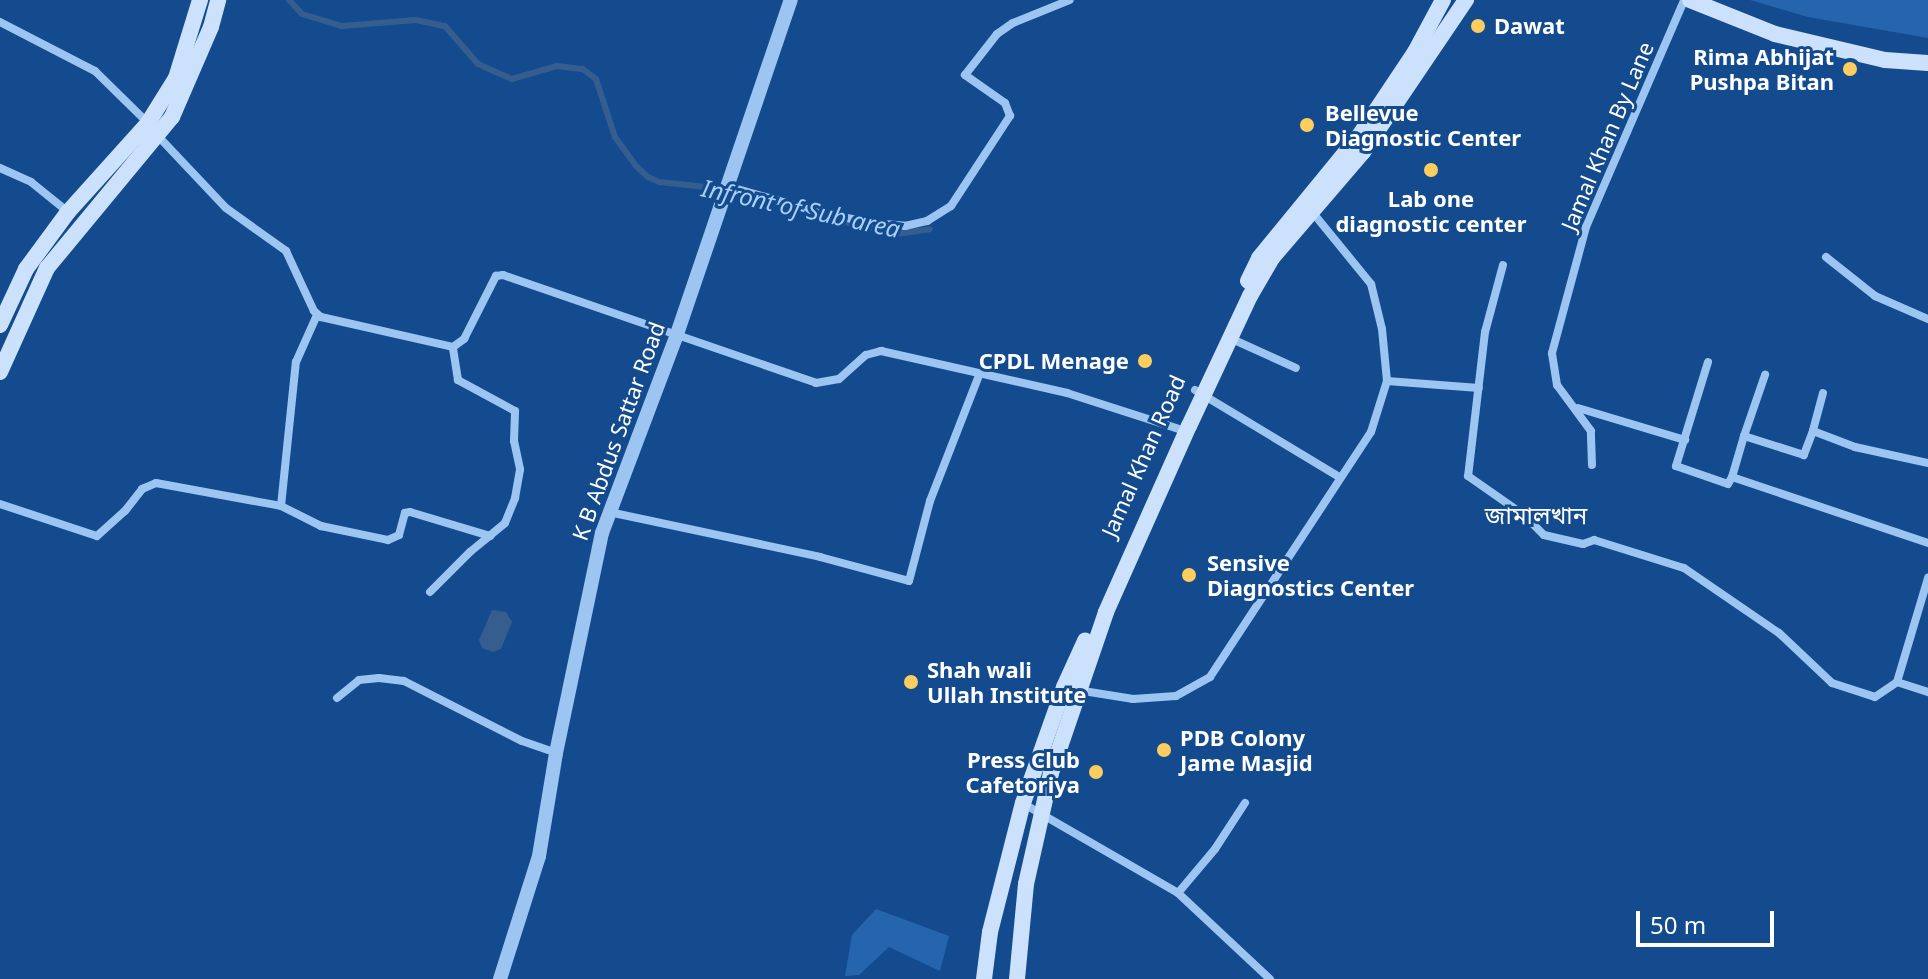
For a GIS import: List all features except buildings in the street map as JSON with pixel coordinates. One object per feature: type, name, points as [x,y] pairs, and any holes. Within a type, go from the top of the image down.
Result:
[{"type":"main road","points":[[0,372],[47,268],[153,130],[176,78],[200,0]]},
{"type":"main road","points":[[0,325],[26,269],[68,212],[153,130],[172,117],[211,27],[218,0]]},
{"type":"main road","name":"Jamal Khan Road","points":[[984,979],[990,932],[1023,803],[1064,687],[1259,258],[1359,136],[1415,52],[1443,0]]},
{"type":"main road","points":[[1017,979],[1026,884],[1042,813],[1077,690],[1106,612],[1200,393],[1232,339],[1250,296],[1272,258],[1314,214],[1363,152],[1466,0]]},
{"type":"main road","points":[[1690,0],[1775,34],[1885,60],[1928,63]]},
{"type":"street","name":"K B Abdus Sattar Road","points":[[500,979],[539,856],[556,753],[609,512],[676,337],[791,0]]},
{"type":"street","points":[[727,186],[821,213],[873,223],[905,226],[927,221],[951,206],[1010,116],[1005,103],[965,75],[997,34],[1013,23],[1070,0]]},
{"type":"street","name":"Jamal Khan By Lane","points":[[1592,465],[1591,431],[1577,407],[1557,385],[1552,353],[1586,227],[1684,0]]},
{"type":"street","points":[[0,22],[95,71],[226,208],[286,251],[317,315],[296,362],[281,506]]},
{"type":"street","points":[[0,168],[31,182],[68,212]]},
{"type":"street","points":[[1077,690],[1133,699],[1176,696],[1210,677],[1371,432],[1387,381],[1382,329],[1371,284],[1314,214]]},
{"type":"street","points":[[1826,257],[1875,296],[1928,319]]},
{"type":"street","points":[[1503,265],[1485,332],[1468,476],[1524,515],[1544,535],[1583,544],[1594,540],[1684,568],[1779,633],[1832,683],[1875,697],[1897,682],[1928,578]]},
{"type":"street","points":[[317,315],[453,347],[464,339],[496,276],[500,275],[816,383],[839,379],[866,355],[881,351],[1067,393],[1179,429]]},
{"type":"street","points":[[1232,339],[1296,368]]},
{"type":"street","points":[[430,592],[505,523],[517,490],[520,469],[514,441],[516,414],[513,409],[458,380],[453,347]]},
{"type":"street","points":[[1708,362],[1676,466],[1728,484],[1765,375]]},
{"type":"street","points":[[609,512],[820,557],[909,581],[930,501],[979,375]]},
{"type":"street","points":[[1387,381],[1479,388]]},
{"type":"street","points":[[1200,393],[1339,477]]},
{"type":"street","points":[[1744,436],[1804,455],[1823,393]]},
{"type":"street","points":[[1577,407],[1685,440]]},
{"type":"street","points":[[1813,431],[1855,447],[1928,463]]},
{"type":"street","points":[[1732,477],[1928,543]]},
{"type":"street","points":[[0,504],[94,536],[103,533],[148,484],[281,506],[321,526],[388,540],[399,535],[405,513],[410,512],[490,536]]},
{"type":"street","points":[[337,698],[359,680],[379,678],[404,681],[522,741],[556,753]]},
{"type":"street","points":[[1897,682],[1928,692]]},
{"type":"street","points":[[1023,803],[1178,893],[1270,979]]},
{"type":"street","points":[[1178,893],[1215,849],[1245,803]]},
{"type":"shaded area","points":[[1750,0],[1928,0],[1928,38],[1808,17]]},
{"type":"shaded area","points":[[492,610],[506,612],[512,622],[501,649],[493,652],[482,648],[479,640]]},
{"type":"shaded area","points":[[876,909],[949,936],[940,971],[889,947],[859,975],[845,976],[852,935]]},
{"type":"waterway","name":"Infront of Sub area","points":[[289,0],[302,14],[342,26],[416,20],[445,26],[478,64],[512,79],[557,66],[583,69],[596,79],[615,137],[648,177],[659,182],[725,189]]},
{"type":"waterway","name":"Infront of Sub area","points":[[820,216],[896,234],[930,229]]},
{"type":"place","name":"Dawat","points":[[1478,26]]},
{"type":"place","name":"Rima Abhijat Pushpa Bitan","points":[[1850,69]]},
{"type":"place","name":"Bellevue Diagnostic Center","points":[[1307,125]]},
{"type":"place","name":"Lab one diagnostic center","points":[[1431,170]]},
{"type":"place","name":"CPDL Menage","points":[[1145,361]]},
{"type":"place","name":"Sensive Diagnostics Center","points":[[1189,575]]},
{"type":"place","name":"Shah wali Ullah Institute","points":[[911,682]]},
{"type":"place","name":"PDB Colony Jame Masjid","points":[[1164,750]]},
{"type":"place","name":"Press Club Cafetoriya","points":[[1096,772]]},
{"type":"district","name":"জামালখান","points":[[1536,515]]}]
